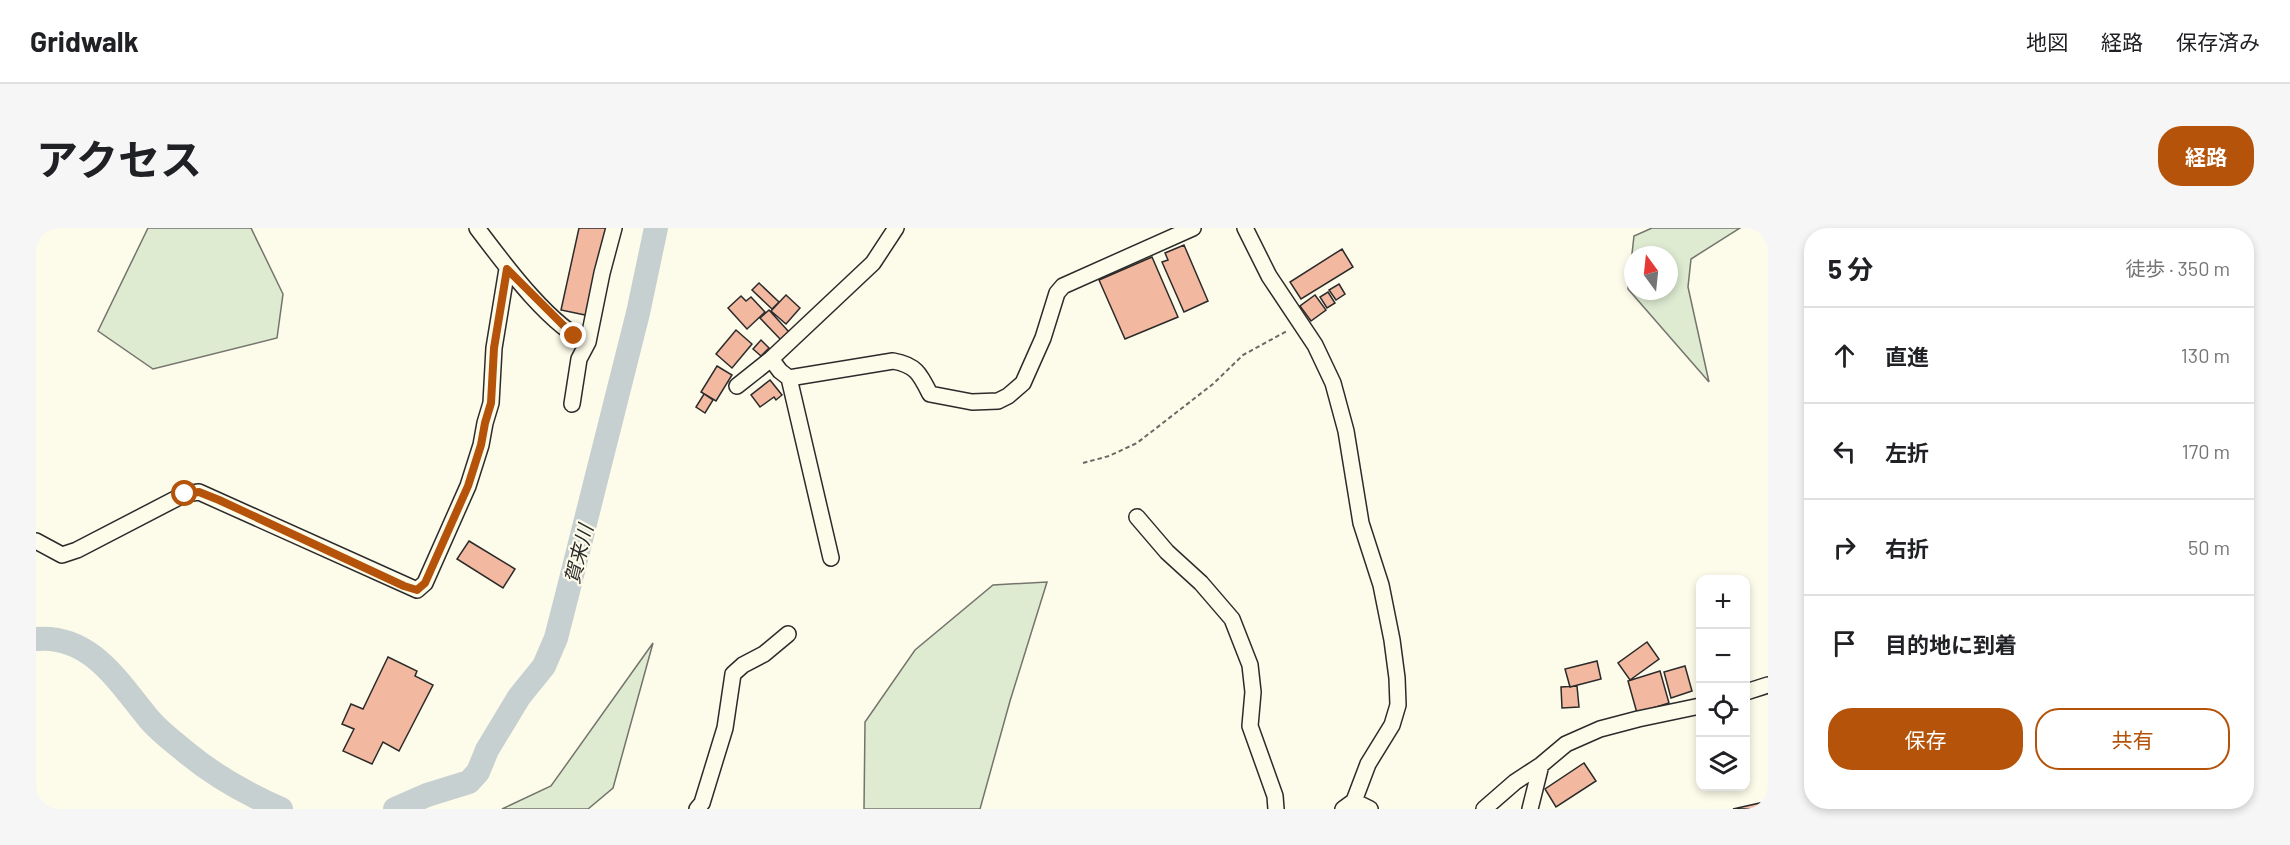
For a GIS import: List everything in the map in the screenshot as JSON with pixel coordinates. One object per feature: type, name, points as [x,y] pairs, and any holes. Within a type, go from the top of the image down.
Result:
[{"type":"street","points":[[477,228],[507,269],[566,329],[574,336],[588,342]]},
{"type":"street","points":[[572,404],[579,359],[588,342],[614,228]]},
{"type":"street","points":[[737,386],[771,359],[873,263],[896,228]]},
{"type":"street","points":[[789,378],[893,361],[906,363],[917,370],[930,393],[972,402],[998,401],[1023,383],[1043,338],[1057,293],[1063,285],[1193,228]]},
{"type":"street","points":[[1245,228],[1269,276],[1315,345],[1333,383],[1346,431],[1361,523],[1381,585],[1397,678],[1398,705],[1392,724],[1368,764],[1348,805],[1370,809]]},
{"type":"street","points":[[36,541],[62,555],[70,553],[185,494],[199,492],[417,590],[425,583],[468,486],[481,445],[491,403],[494,348],[507,269]]},
{"type":"street","points":[[771,359],[789,378],[831,558]]},
{"type":"street","points":[[1137,516],[1167,552],[1201,583],[1232,619],[1250,665],[1253,692],[1250,726],[1275,796],[1276,809]]},
{"type":"street","points":[[698,809],[713,771],[725,728],[733,674],[743,665],[764,654],[788,634]]},
{"type":"street","points":[[1750,691],[1768,685]]},
{"type":"street","points":[[1484,809],[1515,782],[1541,765],[1566,744],[1600,729],[1696,707]]},
{"type":"street","points":[[1530,809],[1541,765]]},
{"type":"path","points":[[1083,463],[1109,456],[1137,443],[1213,384],[1243,355],[1300,323]]},
{"type":"green space","points":[[148,228],[251,228],[283,294],[277,338],[153,369],[98,331]]},
{"type":"green space","points":[[1652,228],[1740,228],[1691,259],[1688,287],[1709,382],[1638,300],[1678,300],[1678,246],[1633,246],[1634,236]]},
{"type":"green space","points":[[1047,582],[980,809],[864,809],[865,722],[915,650],[993,585]]},
{"type":"green space","points":[[653,643],[613,788],[588,809],[502,809],[551,786]]},
{"type":"building","points":[[579,228],[608,228],[590,316],[561,310]]},
{"type":"building","points":[[1184,245],[1208,301],[1184,312],[1162,262],[1168,260],[1165,253]]},
{"type":"building","points":[[1342,249],[1353,267],[1301,299],[1290,282]]},
{"type":"building","points":[[1152,257],[1178,317],[1125,339],[1099,280]]},
{"type":"building","points":[[759,283],[779,302],[772,309],[752,290]]},
{"type":"building","points":[[1339,284],[1345,294],[1336,300],[1329,290]]},
{"type":"building","points":[[1328,292],[1335,303],[1327,308],[1320,297]]},
{"type":"building","points":[[786,295],[800,308],[786,324],[771,311]]},
{"type":"building","points":[[1315,295],[1326,310],[1311,321],[1300,306]]},
{"type":"building","points":[[741,296],[746,301],[751,297],[765,312],[747,329],[728,308]]},
{"type":"building","points":[[769,310],[789,332],[781,340],[760,318]]},
{"type":"building","points":[[736,330],[752,344],[732,368],[716,354]]},
{"type":"building","points":[[761,340],[769,348],[761,356],[753,349]]},
{"type":"building","points":[[717,366],[732,375],[716,401],[701,392]]},
{"type":"building","points":[[770,380],[782,395],[776,400],[774,397],[760,407],[751,395]]},
{"type":"building","points":[[704,394],[713,400],[705,413],[696,407]]},
{"type":"building","points":[[469,541],[515,569],[503,588],[457,559]]},
{"type":"building","points":[[1647,642],[1659,659],[1630,680],[1618,663]]},
{"type":"building","points":[[388,657],[417,671],[415,676],[433,685],[399,751],[383,742],[372,764],[343,751],[354,729],[342,724],[351,704],[363,709]]},
{"type":"building","points":[[1597,661],[1601,679],[1570,687],[1565,669]]},
{"type":"building","points":[[1685,666],[1692,691],[1671,698],[1664,672]]},
{"type":"building","points":[[1660,671],[1669,703],[1637,713],[1628,681]]},
{"type":"building","points":[[1577,686],[1579,707],[1562,708],[1561,687]]},
{"type":"building","points":[[1584,763],[1596,781],[1556,807],[1545,789]]},
{"type":"building","points":[[1760,803],[1762,809],[1733,809]]},
{"type":"waterway","name":"賀来川","points":[[395,809],[427,795],[469,782],[478,772],[487,750],[519,697],[544,666],[556,638],[567,595],[638,313],[656,228]]},
{"type":"waterway","name":"賀来川","points":[[36,639],[73,644],[88,653],[115,677],[153,724],[187,753],[232,784],[281,809]]},
{"type":"route","points":[[185,494],[199,492],[219,500],[417,590],[425,583],[468,486],[481,445],[491,403],[494,348],[507,269],[574,336]]}]
